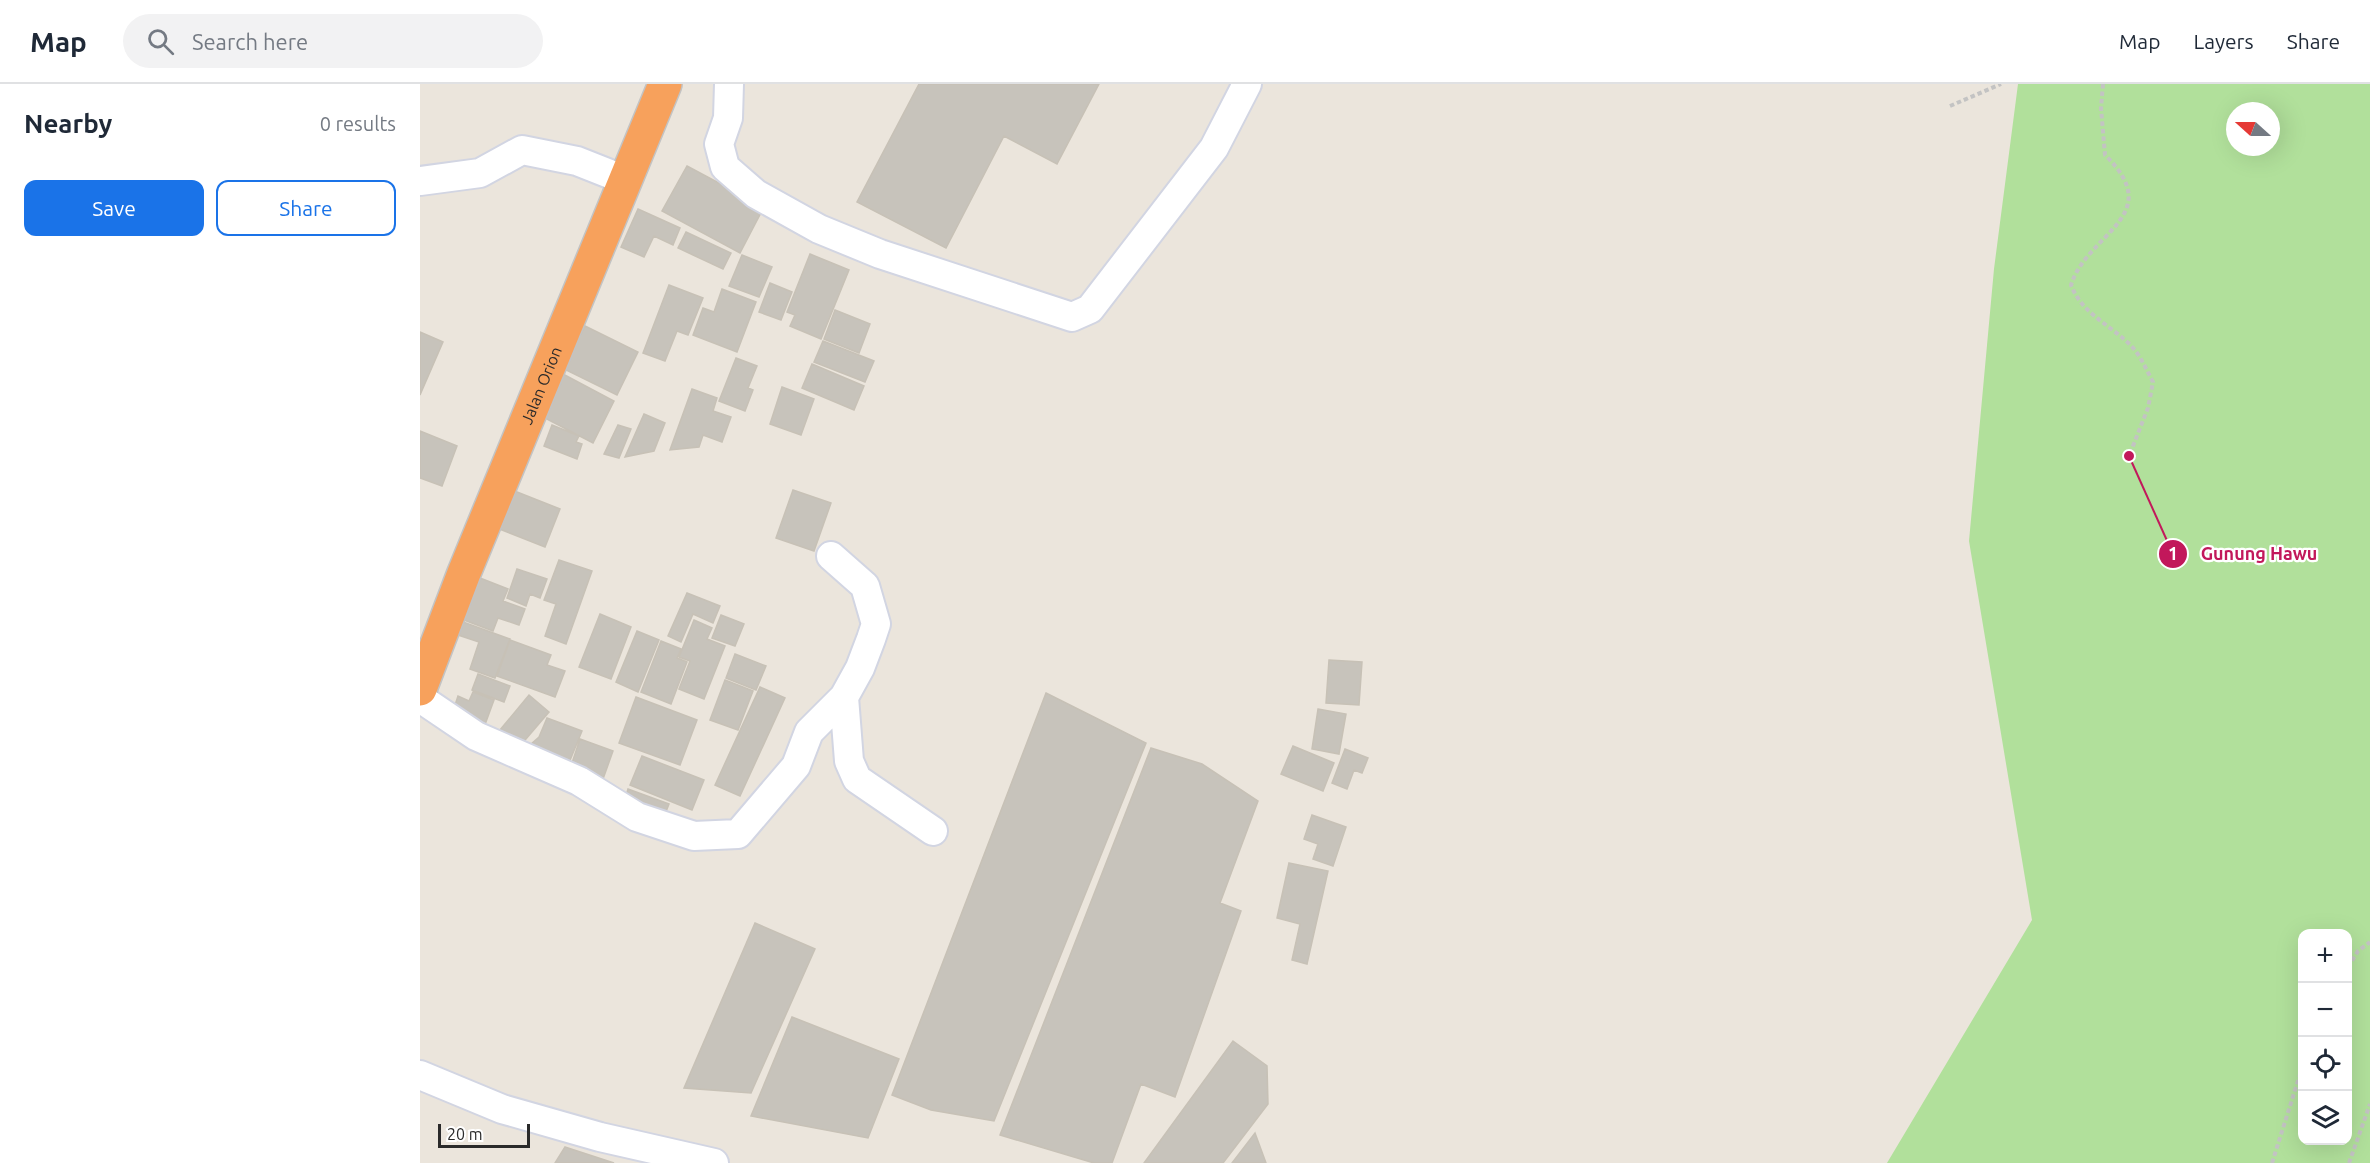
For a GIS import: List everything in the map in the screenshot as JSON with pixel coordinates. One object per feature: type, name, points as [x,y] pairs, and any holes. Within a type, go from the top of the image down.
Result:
[{"type":"highway","name":"Jalan Orion","points":[[420,688],[464,573],[665,84]]},
{"type":"street","points":[[729,84],[728,118],[719,144],[725,167],[756,195],[819,230],[880,254],[1072,317],[1090,309],[1214,148],[1247,84]]},
{"type":"street","points":[[420,181],[480,173],[522,150],[577,161],[625,180]]},
{"type":"street","points":[[420,698],[476,736],[579,781],[638,817],[694,836],[738,834],[796,766],[809,732],[844,697],[860,668],[876,624],[865,586],[831,556]]},
{"type":"street","points":[[844,697],[849,761],[857,779],[933,831]]},
{"type":"street","points":[[420,1075],[502,1109],[600,1137],[714,1163]]},
{"type":"path","points":[[1950,106],[2001,84]]},
{"type":"path","points":[[2103,84],[2101,108],[2106,155],[2117,166],[2131,199],[2125,215],[2103,243],[2081,263],[2072,285],[2076,298],[2097,321],[2133,348],[2153,382],[2148,408],[2129,456]]},
{"type":"path","points":[[2352,961],[2358,951],[2370,942]]},
{"type":"path","points":[[2272,1163],[2298,1081]]},
{"type":"path","points":[[2349,1163],[2370,1104]]},
{"type":"green space","points":[[2018,84],[2370,84],[2370,1163],[1887,1163],[2032,920],[1969,541],[1994,269]]},
{"type":"building","points":[[919,84],[1099,84],[1057,164],[1004,136],[946,248],[857,202]]},
{"type":"building","points":[[687,166],[764,207],[740,253],[662,211]]},
{"type":"building","points":[[638,209],[680,228],[673,245],[654,236],[644,257],[621,247]]},
{"type":"building","points":[[686,232],[731,253],[723,269],[678,248]]},
{"type":"building","points":[[810,254],[849,270],[821,339],[790,326],[795,315],[787,312]]},
{"type":"building","points":[[742,255],[772,267],[759,297],[729,286]]},
{"type":"building","points":[[770,283],[792,292],[781,320],[759,312]]},
{"type":"building","points":[[669,285],[703,298],[688,335],[677,331],[665,361],[643,353]]},
{"type":"building","points":[[722,289],[756,302],[737,352],[693,335],[703,308],[714,312]]},
{"type":"building","points":[[835,310],[870,324],[859,353],[824,339]]},
{"type":"building","points":[[585,326],[638,352],[617,395],[564,369]]},
{"type":"building","points":[[420,332],[443,342],[420,395]]},
{"type":"building","points":[[823,341],[874,361],[865,382],[814,362]]},
{"type":"building","points":[[736,358],[757,366],[748,388],[753,390],[745,411],[719,401]]},
{"type":"building","points":[[812,364],[864,386],[854,410],[802,388]]},
{"type":"building","points":[[561,373],[614,401],[593,443],[539,415]]},
{"type":"building","points":[[782,387],[814,399],[801,435],[770,424]]},
{"type":"building","points":[[692,389],[717,398],[713,411],[731,417],[722,442],[703,435],[699,447],[670,450]]},
{"type":"building","points":[[644,414],[665,423],[654,451],[625,457]]},
{"type":"building","points":[[552,425],[579,436],[576,442],[582,444],[577,459],[544,446]]},
{"type":"building","points":[[618,425],[631,429],[619,458],[604,454]]},
{"type":"building","points":[[420,431],[457,446],[442,486],[420,478]]},
{"type":"building","points":[[512,490],[560,509],[545,547],[497,528]]},
{"type":"building","points":[[793,490],[831,503],[814,551],[776,538]]},
{"type":"building","points":[[559,560],[592,571],[566,644],[545,636],[556,604],[544,600]]},
{"type":"building","points":[[517,569],[547,579],[540,598],[530,594],[526,606],[507,598]]},
{"type":"building","points":[[480,578],[508,589],[503,601],[525,609],[519,625],[498,618],[493,631],[464,620]]},
{"type":"building","points":[[687,593],[720,606],[713,623],[693,614],[681,642],[668,636]]},
{"type":"building","points":[[600,614],[631,627],[611,679],[579,667]]},
{"type":"building","points":[[721,615],[744,624],[735,646],[712,638]]},
{"type":"building","points":[[694,620],[712,628],[707,639],[725,646],[704,699],[679,689],[690,661],[679,657]]},
{"type":"building","points":[[463,622],[510,639],[495,678],[470,669],[479,642],[458,635]]},
{"type":"building","points":[[637,631],[659,640],[638,692],[616,682]]},
{"type":"building","points":[[510,640],[551,655],[547,665],[565,671],[555,697],[497,676]]},
{"type":"building","points":[[661,641],[681,649],[677,658],[687,662],[671,704],[641,692]]},
{"type":"building","points":[[735,654],[766,666],[756,690],[726,678]]},
{"type":"building","points":[[1329,660],[1362,662],[1359,705],[1326,703]]},
{"type":"building","points":[[478,674],[510,686],[504,702],[472,690]]},
{"type":"building","points":[[725,680],[753,691],[738,730],[710,720]]},
{"type":"building","points":[[760,687],[785,698],[740,796],[715,785]]},
{"type":"building","points":[[473,692],[494,700],[483,730],[451,717],[458,696],[469,701]]},
{"type":"building","points":[[1046,693],[1146,743],[994,1121],[931,1110],[892,1095]]},
{"type":"building","points":[[529,695],[549,712],[520,746],[500,730]]},
{"type":"building","points":[[636,697],[697,720],[680,765],[619,743]]},
{"type":"building","points":[[1318,709],[1346,714],[1339,754],[1312,749]]},
{"type":"building","points":[[547,718],[582,731],[566,770],[522,752],[539,737]]},
{"type":"building","points":[[580,739],[613,751],[603,779],[571,766]]},
{"type":"building","points":[[1293,746],[1334,763],[1323,791],[1281,774]]},
{"type":"building","points":[[1151,748],[1202,764],[1258,801],[1220,903],[1241,911],[1175,1097],[1141,1084],[1112,1163],[1094,1163],[1000,1135]]},
{"type":"building","points":[[1345,749],[1368,758],[1362,773],[1354,770],[1347,789],[1332,783]]},
{"type":"building","points":[[642,756],[704,780],[692,810],[630,785]]},
{"type":"building","points":[[628,789],[669,804],[662,822],[626,796]]},
{"type":"building","points":[[1312,815],[1346,827],[1333,866],[1313,859],[1318,844],[1304,839]]},
{"type":"building","points":[[1289,863],[1328,871],[1307,964],[1292,960],[1300,924],[1277,918]]},
{"type":"building","points":[[755,923],[815,949],[751,1093],[684,1088]]},
{"type":"building","points":[[792,1017],[899,1059],[868,1138],[751,1116]]},
{"type":"building","points":[[1233,1041],[1267,1066],[1268,1104],[1223,1163],[1144,1163]]},
{"type":"building","points":[[1255,1133],[1266,1163],[1232,1163]]},
{"type":"building","points":[[565,1147],[614,1163],[555,1163]]},
{"type":"place","name":"Gunung Hawu","points":[[2129,456]]}]
